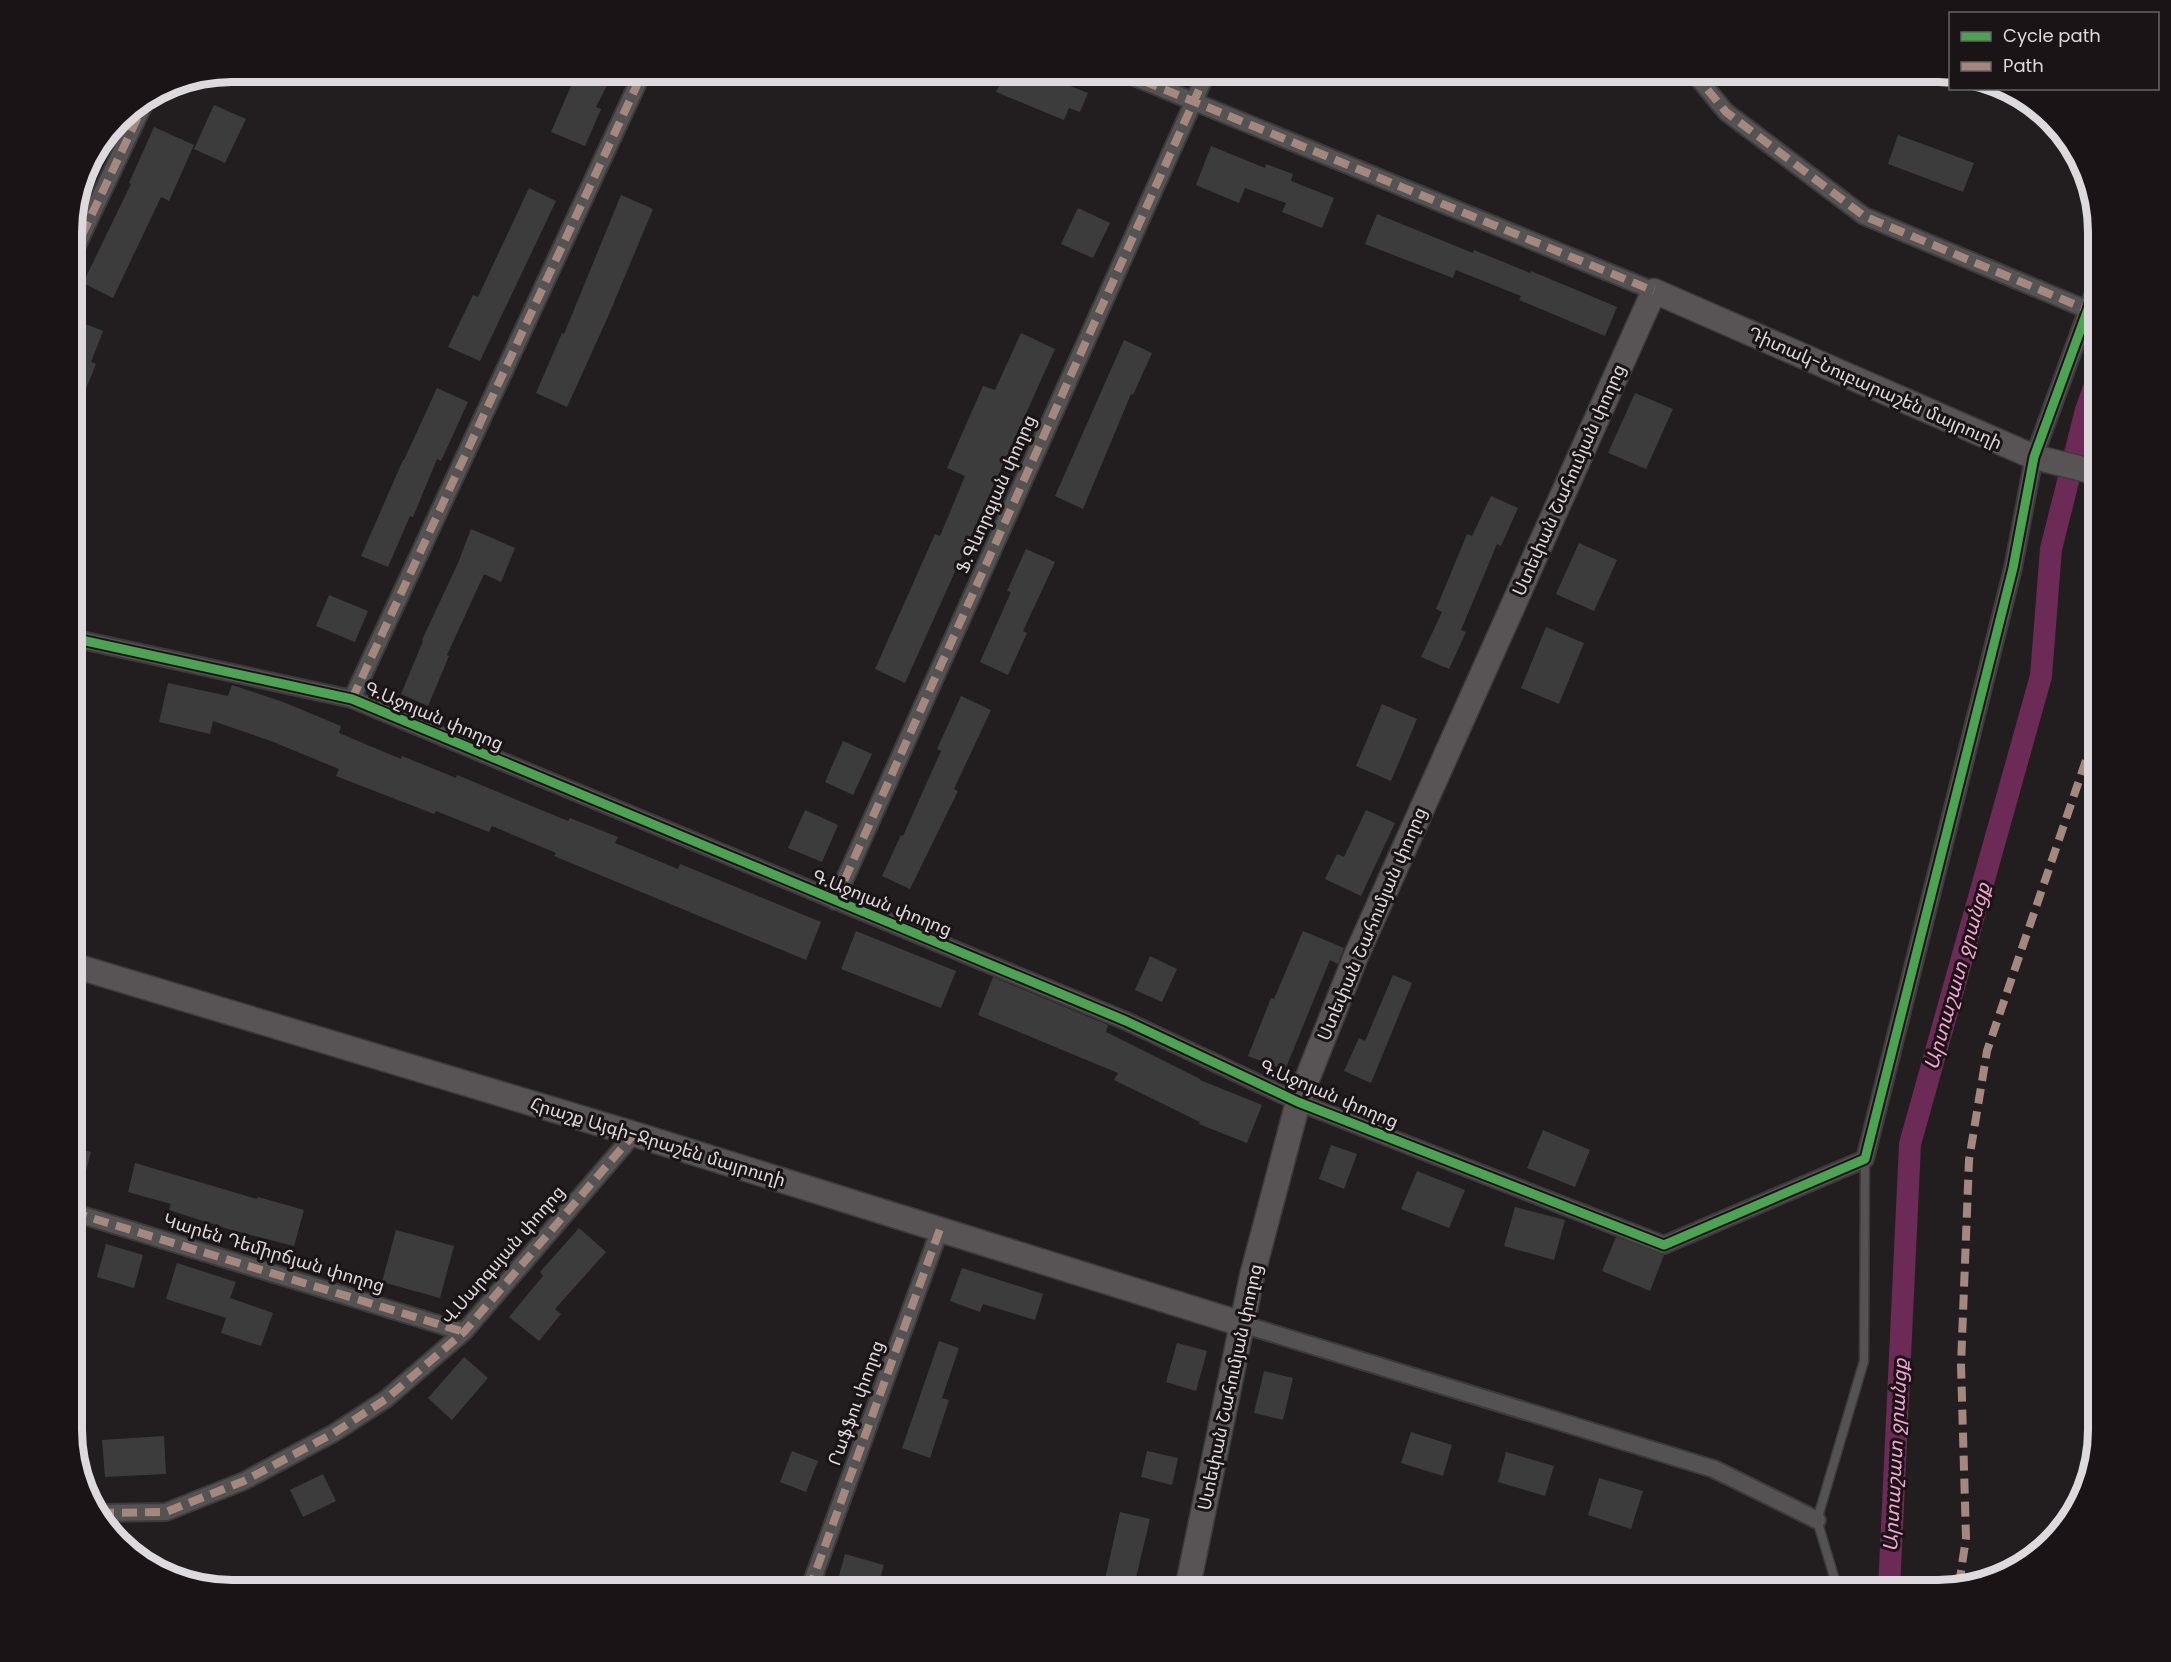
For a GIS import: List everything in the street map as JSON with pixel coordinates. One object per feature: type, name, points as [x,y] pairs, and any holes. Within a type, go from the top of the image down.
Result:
[{"type":"main road","name":"Դիտակ-Նուբարաշեն մայրուղի","points":[[1654,291],[2040,459],[2088,471]]},
{"type":"main road","name":"Ստեփան Շահումյան փողոց","points":[[1189,1580],[1252,1276],[1298,1102],[1360,945],[1654,291]]},
{"type":"main road","name":"Հրաշք Այգի-Ջրաշեն մայրուղի","points":[[83,967],[634,1134],[1242,1324]]},
{"type":"street","points":[[352,699],[639,82]]},
{"type":"street","points":[[1146,82],[1654,291]]},
{"type":"street","name":"Ֆ.Գևորգյան փողոց","points":[[835,901],[1202,82]]},
{"type":"street","points":[[1701,82],[1726,112],[1864,216],[2088,310],[2040,459],[1865,1158]]},
{"type":"street","points":[[83,233],[138,116]]},
{"type":"street","name":"Գ.Աջոյան փողոց","points":[[83,640],[352,699],[1126,1021],[1298,1102],[1665,1245],[1865,1158]]},
{"type":"street","name":"Վ.Սարգսյան փողոց","points":[[108,1513],[166,1512],[244,1481],[334,1433],[386,1399],[464,1332],[634,1134]]},
{"type":"street","name":"Կարեն Դեմիրճյան փողոց","points":[[83,1215],[464,1332]]},
{"type":"street","name":"Րաֆֆու փողոց","points":[[812,1580],[940,1229]]},
{"type":"street","points":[[1242,1324],[1714,1469],[1817,1520]]},
{"type":"lane","points":[[1835,1580],[1817,1520],[1864,1361],[1865,1158]]},
{"type":"building","points":[[573,82],[609,82],[596,107],[601,109],[585,146],[551,132]]},
{"type":"building","points":[[990,82],[1060,82],[1088,93],[1080,112],[1069,108],[1064,120],[996,92],[999,86]]},
{"type":"building","points":[[214,105],[246,119],[225,163],[194,149]]},
{"type":"building","points":[[154,127],[194,145],[169,201],[161,197],[113,298],[83,283],[131,184],[129,183]]},
{"type":"building","points":[[1898,135],[1974,163],[1963,192],[1888,164]]},
{"type":"building","points":[[1211,146],[1265,168],[1266,164],[1293,174],[1291,181],[1334,198],[1322,228],[1282,212],[1286,203],[1245,188],[1239,203],[1196,185]]},
{"type":"building","points":[[529,188],[556,201],[480,361],[448,347],[473,295],[478,297]]},
{"type":"building","points":[[621,195],[653,209],[567,407],[536,393],[562,333],[564,334]]},
{"type":"building","points":[[1078,208],[1110,223],[1093,258],[1061,244]]},
{"type":"building","points":[[1377,214],[1473,253],[1474,250],[1530,273],[1531,271],[1617,307],[1605,336],[1519,300],[1521,296],[1456,270],[1453,278],[1365,244]]},
{"type":"building","points":[[83,323],[103,331],[91,362],[96,364],[83,396]]},
{"type":"building","points":[[1021,333],[1055,349],[905,683],[875,669],[935,534],[940,536],[965,476],[947,468],[983,386],[995,390]]},
{"type":"building","points":[[1124,340],[1152,353],[1133,395],[1131,394],[1083,509],[1055,496]]},
{"type":"building","points":[[437,388],[468,402],[441,461],[437,459],[413,517],[410,516],[388,567],[361,556]]},
{"type":"building","points":[[1635,393],[1673,409],[1646,469],[1608,453]]},
{"type":"building","points":[[1491,496],[1518,508],[1501,546],[1497,544],[1461,630],[1466,632],[1449,669],[1421,657],[1442,612],[1436,609],[1467,534],[1472,536]]},
{"type":"building","points":[[471,529],[515,548],[501,582],[484,574],[447,655],[449,656],[428,706],[401,694]]},
{"type":"building","points":[[1579,543],[1617,560],[1594,611],[1556,594]]},
{"type":"building","points":[[1026,549],[1055,562],[1023,631],[1027,633],[1008,675],[980,662],[1011,592],[1007,591]]},
{"type":"building","points":[[329,595],[368,611],[355,642],[316,626]]},
{"type":"building","points":[[1546,627],[1584,643],[1559,704],[1521,688]]},
{"type":"building","points":[[168,683],[228,696],[232,685],[283,702],[341,726],[339,733],[401,759],[402,756],[456,778],[457,775],[568,821],[570,818],[618,837],[615,843],[678,869],[680,864],[821,922],[806,960],[554,856],[556,853],[492,826],[489,832],[436,811],[434,814],[336,776],[339,769],[271,741],[213,721],[210,734],[159,722]]},
{"type":"building","points":[[961,696],[991,710],[954,789],[958,791],[910,889],[882,876],[901,835],[903,836],[941,751],[937,749]]},
{"type":"building","points":[[1382,704],[1417,719],[1391,781],[1356,766]]},
{"type":"building","points":[[843,741],[872,754],[853,795],[825,782]]},
{"type":"building","points":[[805,810],[838,825],[822,862],[788,848]]},
{"type":"building","points":[[1366,810],[1395,823],[1361,896],[1325,879],[1337,854],[1344,857]]},
{"type":"building","points":[[856,931],[956,971],[941,1008],[841,969]]},
{"type":"building","points":[[1303,931],[1344,948],[1338,964],[1330,960],[1285,1070],[1248,1056],[1271,998],[1274,999]]},
{"type":"building","points":[[1150,956],[1177,969],[1162,1002],[1135,990]]},
{"type":"building","points":[[1393,975],[1412,983],[1371,1083],[1344,1071],[1359,1038],[1365,1041]]},
{"type":"building","points":[[993,977],[1108,1025],[1106,1032],[1200,1080],[1262,1105],[1247,1143],[1199,1124],[1200,1122],[1114,1080],[1118,1073],[978,1015]]},
{"type":"building","points":[[1543,1130],[1590,1150],[1575,1187],[1527,1168]]},
{"type":"building","points":[[1331,1145],[1357,1154],[1344,1189],[1319,1179]]},
{"type":"building","points":[[83,1150],[91,1152],[83,1182]]},
{"type":"building","points":[[135,1163],[257,1199],[258,1197],[304,1210],[294,1246],[228,1229],[169,1210],[171,1204],[128,1192]]},
{"type":"building","points":[[1417,1171],[1465,1190],[1449,1228],[1401,1209]]},
{"type":"building","points":[[1515,1207],[1565,1220],[1554,1260],[1504,1246]]},
{"type":"building","points":[[579,1228],[606,1252],[555,1309],[561,1314],[539,1341],[509,1317],[543,1276],[540,1272]]},
{"type":"building","points":[[396,1230],[454,1246],[440,1298],[382,1282]]},
{"type":"building","points":[[1616,1237],[1664,1255],[1650,1291],[1602,1271]]},
{"type":"building","points":[[106,1244],[143,1255],[134,1288],[97,1277]]},
{"type":"building","points":[[177,1263],[236,1282],[230,1298],[273,1313],[261,1346],[221,1333],[226,1318],[166,1299]]},
{"type":"building","points":[[962,1268],[1043,1294],[1035,1320],[983,1304],[980,1312],[950,1301]]},
{"type":"building","points":[[939,1341],[959,1348],[942,1398],[949,1400],[930,1458],[902,1448]]},
{"type":"building","points":[[1177,1343],[1207,1351],[1196,1391],[1166,1382]]},
{"type":"building","points":[[464,1357],[488,1378],[452,1420],[428,1398]]},
{"type":"building","points":[[1264,1371],[1293,1378],[1283,1420],[1254,1413]]},
{"type":"building","points":[[1411,1432],[1452,1445],[1443,1476],[1401,1463]]},
{"type":"building","points":[[164,1436],[166,1474],[105,1477],[102,1440]]},
{"type":"building","points":[[792,1451],[818,1461],[806,1492],[780,1482]]},
{"type":"building","points":[[1147,1451],[1178,1458],[1172,1485],[1141,1477]]},
{"type":"building","points":[[1506,1452],[1554,1466],[1545,1496],[1498,1482]]},
{"type":"building","points":[[323,1474],[336,1501],[303,1517],[290,1490]]},
{"type":"building","points":[[1599,1478],[1643,1491],[1631,1529],[1588,1515]]},
{"type":"building","points":[[1120,1512],[1150,1519],[1135,1580],[1105,1579]]},
{"type":"building","points":[[845,1554],[884,1565],[880,1580],[838,1580]]},
{"type":"waterway","name":"Արտաշատ ջրանցք","points":[[1889,1580],[1910,1144],[2041,676],[2051,549],[2088,404]]},
{"type":"marked path","points":[[352,699],[638,82]]},
{"type":"marked path","points":[[1146,82],[1654,291]]},
{"type":"marked path","points":[[835,901],[1203,82]]},
{"type":"marked path","points":[[1701,82],[1726,112],[1864,216],[2088,310]]},
{"type":"marked path","points":[[83,233],[138,116]]},
{"type":"marked path","points":[[1960,1578],[1966,1538],[1961,1365],[1969,1160],[1987,1051],[2088,754]]},
{"type":"marked path","points":[[108,1513],[166,1512],[244,1481],[334,1433],[386,1399],[464,1332],[634,1134]]},
{"type":"marked path","points":[[83,1215],[464,1332]]},
{"type":"marked path","points":[[813,1580],[940,1229]]},
{"type":"cycle path","points":[[83,640],[352,699],[1126,1021],[1298,1102],[1664,1245],[1865,1159],[2013,568],[2034,457],[2088,309]]}]
